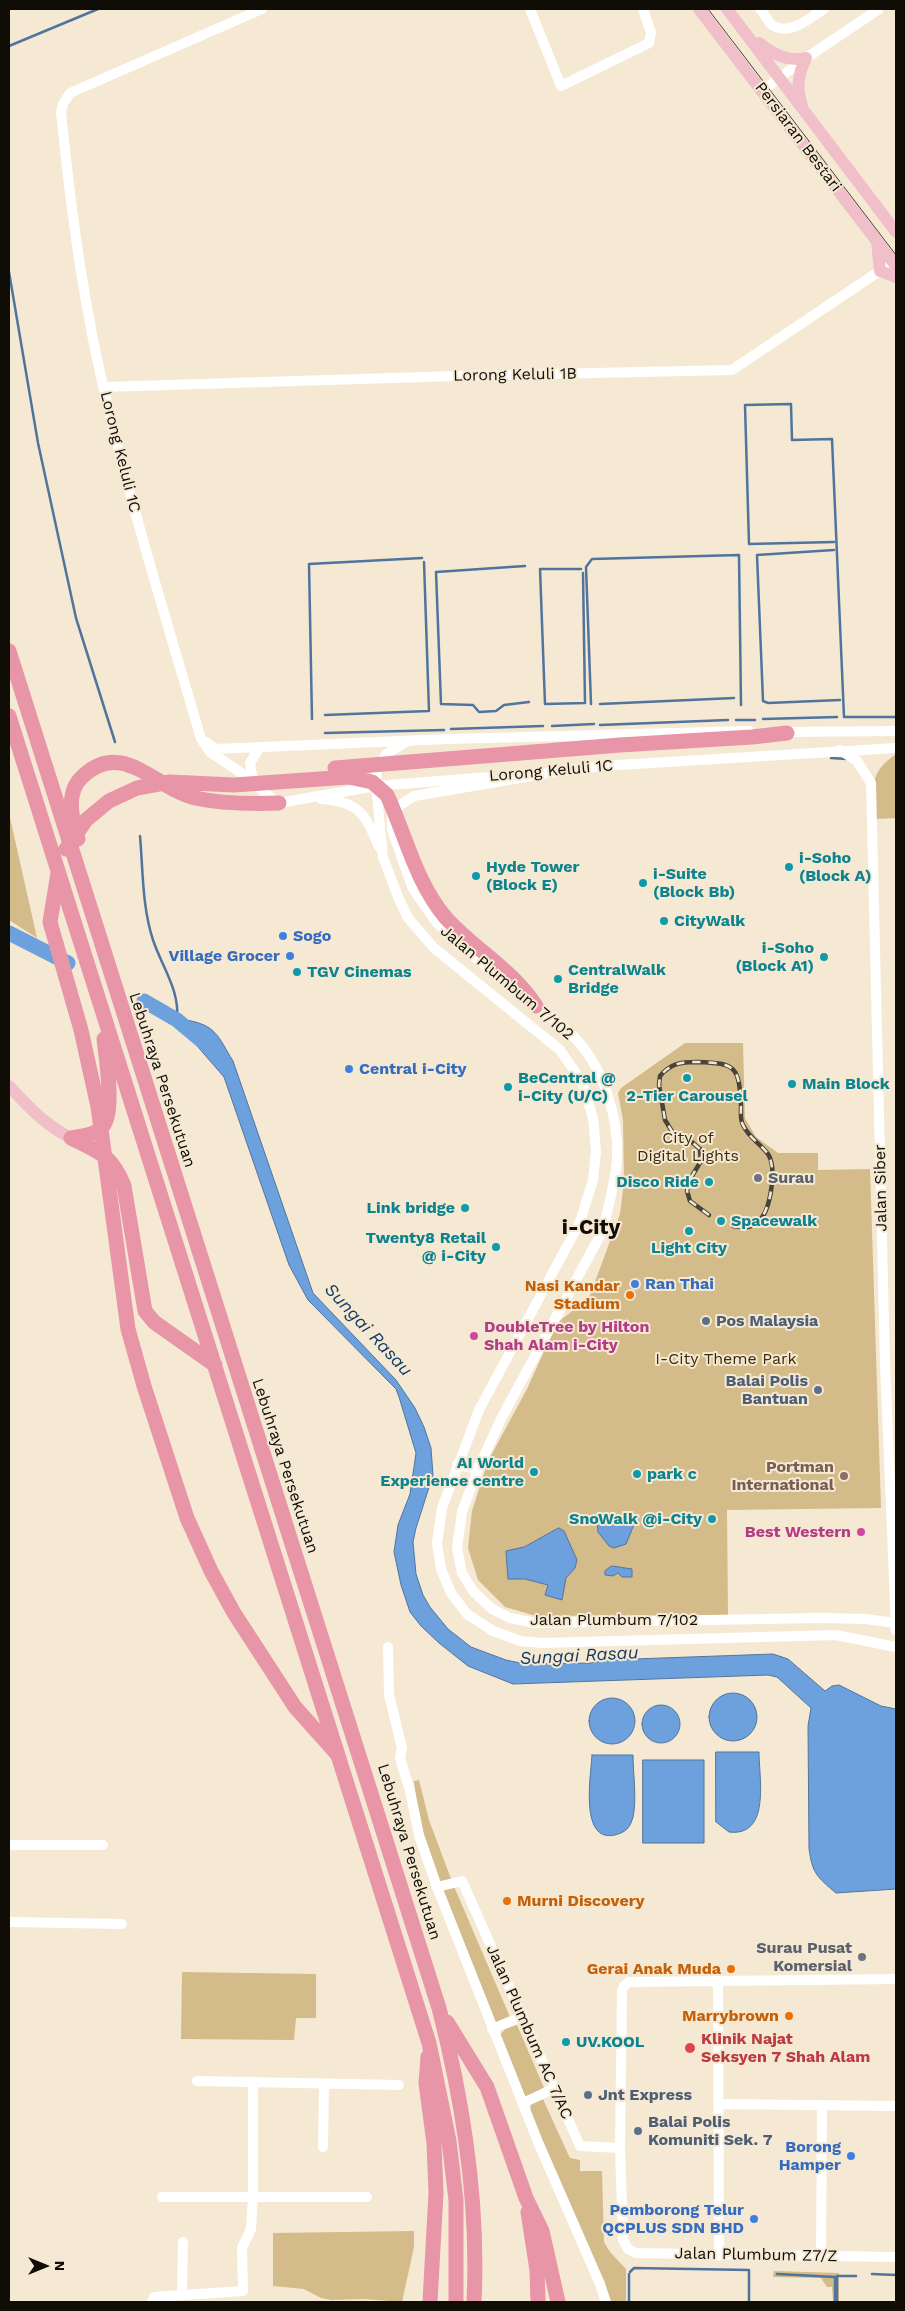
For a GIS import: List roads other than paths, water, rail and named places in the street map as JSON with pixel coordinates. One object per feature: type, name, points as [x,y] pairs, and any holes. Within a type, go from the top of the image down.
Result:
[{"type":"highway","name":"Lebuhraya Persekutuan","points":[[9,651],[439,2008],[462,2105],[471,2169],[475,2220],[474,2302]]},
{"type":"highway","points":[[9,716],[341,1758],[429,2043],[449,2141],[456,2200],[456,2302]]},
{"type":"highway","points":[[192,782],[620,745],[752,738],[787,732]]},
{"type":"highway","points":[[90,909],[84,858],[71,812],[72,794],[78,781],[92,767],[107,762],[130,764],[194,798],[241,804],[279,803]]},
{"type":"highway","points":[[341,1758],[295,1708],[234,1613],[211,1571],[187,1518],[147,1395],[135,1356],[123,1293],[98,1107],[80,1030],[50,922],[62,859],[73,837],[86,820],[109,801],[137,788],[170,782],[234,785],[334,776],[363,778],[372,782],[387,794],[416,868],[434,902],[447,919],[526,990],[536,1006]]},
{"type":"highway","points":[[71,1138],[89,1135],[103,1126],[106,1120],[108,1105],[107,1067],[101,1008]]},
{"type":"highway","points":[[71,1138],[111,1160],[118,1171],[124,1186],[145,1311],[154,1322],[216,1365]]},
{"type":"highway","points":[[439,2008],[487,2087],[526,2198],[542,2231],[558,2302]]},
{"type":"highway","points":[[429,2043],[426,2083],[434,2143],[436,2193],[430,2302]]},
{"type":"highway","points":[[526,2198],[537,2270],[538,2302]]},
{"type":"highway","points":[[421,2302],[434,2254]]},
{"type":"main road","name":"Persiaran Bestari","points":[[700,9],[895,264]]},
{"type":"main road","name":"Persiaran Bestari","points":[[727,9],[896,232]]},
{"type":"main road","points":[[747,34],[772,54],[793,60],[806,58]]},
{"type":"main road","points":[[804,111],[797,86],[798,75],[806,58]]},
{"type":"main road","points":[[878,242],[880,271],[896,277]]},
{"type":"main road","points":[[9,1086],[46,1123],[71,1138]]},
{"type":"street","name":"Lorong Keluli 1C","points":[[262,9],[70,93],[61,112],[72,216],[104,387],[128,485],[201,739],[216,749],[732,730],[787,732],[896,731]]},
{"type":"street","points":[[530,9],[561,86],[648,43],[651,33],[643,9]]},
{"type":"street","points":[[760,9],[772,25],[783,28],[793,28],[824,9]]},
{"type":"street","points":[[762,91],[806,58],[880,9]]},
{"type":"street","name":"Lorong Keluli 1B","points":[[104,387],[732,370],[880,271],[895,264]]},
{"type":"street","points":[[201,739],[210,752],[252,780],[279,803]]},
{"type":"street","points":[[376,786],[378,771],[386,754],[408,741]]},
{"type":"street","points":[[252,780],[250,763],[260,747]]},
{"type":"street","name":"Lorong Keluli 1C","points":[[279,803],[302,797],[376,786],[544,774],[602,766],[896,748]]},
{"type":"street","name":"Jalan Siber","points":[[840,750],[857,761],[871,783],[885,1363],[896,1625]]},
{"type":"street","name":"Jalan Plumbum 7/102","points":[[544,774],[414,796],[397,807],[392,816],[392,830],[413,889],[436,922],[458,944],[571,1034],[591,1059],[608,1095],[614,1127],[617,1160],[611,1199],[602,1232],[502,1417],[478,1469],[462,1512],[457,1548],[462,1572],[473,1591],[492,1609],[510,1618],[536,1623],[821,1618],[896,1625]]},
{"type":"street","name":"Jalan Plumbum 7/102","points":[[376,786],[383,857],[408,918],[421,935],[447,960],[560,1050],[582,1082],[593,1118],[596,1151],[593,1180],[580,1222],[492,1384],[457,1465],[442,1508],[437,1544],[441,1569],[451,1593],[467,1614],[493,1631],[520,1641],[542,1644],[836,1635],[896,1647]]},
{"type":"street","points":[[302,797],[337,800],[356,807],[368,820],[383,857]]},
{"type":"street","points":[[457,1465],[478,1469]]},
{"type":"street","points":[[388,1647],[390,1695],[400,1739],[403,1770],[410,1790],[419,1835],[492,2029],[606,2302]]},
{"type":"street","points":[[9,1845],[103,1845]]},
{"type":"street","name":"Jalan Plumbum AC 7/AC","points":[[437,1887],[462,1881],[580,2146],[620,2148]]},
{"type":"street","points":[[9,1922],[122,1924]]},
{"type":"street","points":[[718,1979],[719,2256]]},
{"type":"street","points":[[620,2148],[622,1990],[629,1982],[718,1979],[896,1979]]},
{"type":"street","points":[[492,2029],[523,2016]]},
{"type":"street","points":[[197,2081],[399,2084]]},
{"type":"street","points":[[152,2302],[154,2297],[244,2292],[242,2248],[251,2229],[253,2196],[252,2083]]},
{"type":"street","points":[[323,2147],[324,2084]]},
{"type":"street","points":[[523,2103],[555,2088]]},
{"type":"street","points":[[719,2104],[896,2106]]},
{"type":"street","points":[[821,2256],[822,2106]]},
{"type":"street","name":"Jalan Plumbum Z7/Z","points":[[620,2148],[623,2240],[628,2249],[636,2253],[719,2256],[896,2257]]},
{"type":"street","points":[[162,2197],[367,2197]]},
{"type":"street","points":[[182,2295],[183,2242]]},
{"type":"water","points":[[186,1020],[204,1025],[216,1033],[233,1061],[313,1293],[396,1380],[415,1408],[424,1427],[431,1448],[433,1475],[413,1542],[416,1574],[423,1595],[430,1607],[448,1629],[471,1647],[506,1660],[525,1664],[591,1663],[606,1660],[773,1654],[788,1659],[825,1691],[832,1686],[839,1685],[881,1706],[896,1709],[896,1889],[836,1893],[816,1874],[809,1848],[808,1726],[811,1708],[777,1677],[768,1675],[513,1684],[468,1666],[421,1626],[410,1612],[401,1585],[394,1552],[398,1525],[410,1494],[416,1453],[396,1389],[308,1300],[289,1265],[224,1077],[185,1032]]},
{"type":"water","points":[[629,1517],[635,1522],[626,1544],[614,1548],[609,1546],[598,1532],[597,1521],[599,1519],[614,1521]]},
{"type":"water","points":[[559,1528],[564,1531],[577,1560],[575,1568],[566,1578],[562,1600],[545,1595],[548,1585],[525,1579],[508,1579],[506,1551],[524,1547]]},
{"type":"water","points":[[612,1566],[632,1569],[632,1577],[622,1577],[618,1573],[613,1576],[605,1575],[605,1571]]},
{"type":"water","points":[[733,1693],[742,1695],[750,1700],[755,1708],[757,1717],[755,1726],[750,1734],[742,1739],[733,1741],[724,1739],[716,1734],[711,1726],[709,1717],[711,1708],[716,1700],[724,1695]]},
{"type":"water","points":[[612,1698],[625,1702],[631,1708],[635,1721],[631,1734],[625,1740],[612,1744],[599,1740],[593,1734],[589,1721],[593,1708],[599,1702]]},
{"type":"water","points":[[661,1705],[674,1711],[680,1724],[674,1737],[661,1743],[648,1737],[642,1724],[648,1711]]},
{"type":"water","points":[[716,1752],[759,1752],[760,1804],[757,1816],[751,1825],[742,1831],[729,1832],[716,1822]]},
{"type":"water","points":[[592,1755],[633,1755],[635,1795],[633,1817],[627,1829],[619,1834],[604,1835],[596,1829],[592,1818],[589,1791]]},
{"type":"water","points":[[643,1760],[704,1760],[704,1843],[643,1843]]},
{"type":"waterway","points":[[9,46],[98,9]]},
{"type":"waterway","points":[[9,272],[38,443],[76,618],[115,742]]},
{"type":"waterway","points":[[834,542],[749,544],[745,405],[791,404],[792,440],[832,439],[844,717],[896,717]]},
{"type":"waterway","points":[[834,550],[757,555],[763,701],[768,703],[840,700]]},
{"type":"waterway","points":[[591,704],[586,567],[592,559],[739,555],[741,705]]},
{"type":"waterway","points":[[312,719],[309,564],[422,558]]},
{"type":"waterway","points":[[325,715],[429,711],[424,562]]},
{"type":"waterway","points":[[525,566],[436,572],[441,704],[473,705],[479,712],[496,711],[504,705],[529,702]]},
{"type":"waterway","points":[[581,569],[540,569],[545,704],[585,703],[583,573]]},
{"type":"waterway","points":[[600,704],[734,698]]},
{"type":"waterway","points":[[763,719],[837,717]]},
{"type":"waterway","points":[[600,725],[728,720]]},
{"type":"waterway","points":[[736,720],[755,720]]},
{"type":"waterway","points":[[552,726],[594,724]]},
{"type":"waterway","points":[[451,729],[543,726]]},
{"type":"waterway","points":[[325,733],[444,730]]},
{"type":"waterway","points":[[831,758],[847,759]]},
{"type":"waterway","points":[[140,836],[149,927],[170,979],[176,999],[177,1020]]},
{"type":"waterway","name":"Sungai Rasau","points":[[9,933],[68,963]]},
{"type":"waterway","name":"Sungai Rasau","points":[[144,1001],[177,1020],[202,1041]]},
{"type":"waterway","points":[[630,2272],[634,2268],[749,2270],[749,2302]]},
{"type":"waterway","points":[[629,2274],[629,2302]]},
{"type":"waterway","points":[[777,2274],[835,2277],[835,2302]]},
{"type":"waterway","points":[[872,2274],[896,2275]]},
{"type":"waterway","points":[[837,2302],[837,2276],[856,2276]]},
{"type":"tram line","points":[[708,9],[896,255]]},
{"type":"railway","points":[[709,1215],[690,1201],[687,1191],[689,1181],[701,1161],[700,1149],[687,1138],[673,1133],[665,1120],[659,1085],[660,1076],[668,1068],[681,1063],[720,1064],[728,1066],[733,1070],[737,1075],[739,1083],[742,1123],[745,1130],[762,1147],[771,1160],[771,1189],[763,1216],[752,1226],[733,1226]]},
{"type":"place","name":"i-Soho (Block A)","points":[[789,867]]},
{"type":"place","name":"Hyde Tower (Block E)","points":[[476,876]]},
{"type":"place","name":"i-Suite (Block Bb)","points":[[643,883]]},
{"type":"place","name":"CityWalk","points":[[664,921]]},
{"type":"place","name":"Sogo","points":[[283,936]]},
{"type":"place","name":"Village Grocer","points":[[290,956]]},
{"type":"place","name":"i-Soho (Block A1)","points":[[824,957]]},
{"type":"place","name":"TGV Cinemas","points":[[297,972]]},
{"type":"place","name":"CentralWalk Bridge","points":[[558,979]]},
{"type":"place","name":"Central i-City","points":[[349,1069]]},
{"type":"place","name":"2-Tier Carousel","points":[[687,1078]]},
{"type":"place","name":"Main Block","points":[[792,1084]]},
{"type":"place","name":"BeCentral @ i-City (U/C)","points":[[508,1087]]},
{"type":"place","name":"Surau","points":[[758,1178]]},
{"type":"place","name":"Disco Ride","points":[[709,1182]]},
{"type":"place","name":"Link bridge","points":[[465,1208]]},
{"type":"place","name":"Spacewalk","points":[[721,1221]]},
{"type":"place","name":"Light City","points":[[689,1231]]},
{"type":"place","name":"Twenty8 Retail @ i-City","points":[[496,1247]]},
{"type":"place","name":"Ran Thai","points":[[635,1284]]},
{"type":"place","name":"Nasi Kandar Stadium","points":[[630,1295]]},
{"type":"place","name":"Pos Malaysia","points":[[706,1321]]},
{"type":"place","name":"DoubleTree by Hilton Shah Alam i-City","points":[[474,1336]]},
{"type":"place","name":"Balai Polis Bantuan","points":[[818,1390]]},
{"type":"place","name":"AI World Experience centre","points":[[534,1472]]},
{"type":"place","name":"park c","points":[[637,1474]]},
{"type":"place","name":"Portman International","points":[[844,1476]]},
{"type":"place","name":"SnoWalk @i-City","points":[[712,1519]]},
{"type":"place","name":"Best Western","points":[[861,1532]]},
{"type":"place","name":"Murni Discovery","points":[[507,1901]]},
{"type":"place","name":"Surau Pusat Komersial","points":[[862,1957]]},
{"type":"place","name":"Gerai Anak Muda","points":[[731,1969]]},
{"type":"place","name":"Marrybrown","points":[[789,2016]]},
{"type":"place","name":"UV.KOOL","points":[[566,2042]]},
{"type":"place","name":"Klinik Najat Seksyen 7 Shah Alam","points":[[690,2048]]},
{"type":"place","name":"Jnt Express","points":[[588,2095]]},
{"type":"place","name":"Balai Polis Komuniti Sek. 7","points":[[638,2131]]},
{"type":"place","name":"Borong Hamper","points":[[851,2156]]},
{"type":"place","name":"Pemborong Telur QCPLUS SDN BHD","points":[[754,2219]]},
{"type":"district","name":"i-City","points":[[591,1228]]},
{"type":"park label","name":"City of Digital Lights","points":[[688,1147]]},
{"type":"park label","name":"I-City Theme Park","points":[[726,1359]]}]
